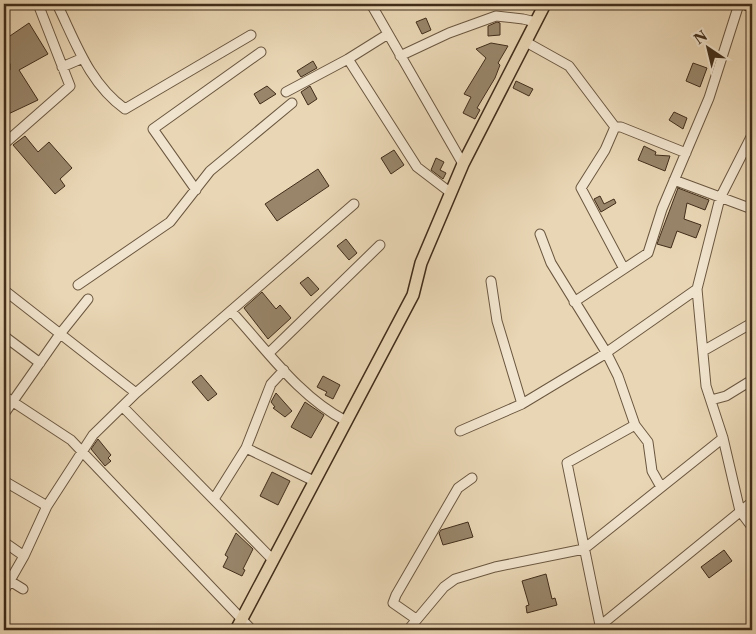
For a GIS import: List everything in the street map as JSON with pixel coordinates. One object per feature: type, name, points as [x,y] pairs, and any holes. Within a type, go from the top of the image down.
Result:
[{"type":"main road","points":[[239,625],[272,559],[413,295],[421,263],[464,164],[545,4]]},
{"type":"main road","points":[[747,4],[752,6]]},
{"type":"street","points":[[4,144],[70,86],[38,4]]},
{"type":"street","points":[[57,4],[92,76],[108,97],[125,109],[251,35]]},
{"type":"street","points":[[371,4],[464,164]]},
{"type":"street","points":[[574,302],[648,253],[674,180],[721,64],[739,4]]},
{"type":"street","points":[[400,56],[449,33],[496,16],[536,22]]},
{"type":"street","points":[[286,92],[348,59],[388,34]]},
{"type":"street","points":[[526,42],[569,66],[615,127]]},
{"type":"street","points":[[196,190],[153,129],[262,52]]},
{"type":"street","points":[[62,67],[83,58]]},
{"type":"street","points":[[348,59],[416,167],[451,193]]},
{"type":"street","points":[[78,285],[170,222],[210,171],[292,103]]},
{"type":"street","points":[[615,127],[621,127],[686,153]]},
{"type":"street","points":[[615,127],[605,150],[581,188],[624,268]]},
{"type":"street","points":[[4,137],[14,135]]},
{"type":"street","points":[[752,135],[720,198],[697,289],[706,386],[723,438],[740,511],[752,527]]},
{"type":"street","points":[[674,180],[752,209]]},
{"type":"street","points":[[4,591],[24,556],[47,506],[93,435],[136,393],[354,204]]},
{"type":"street","points":[[540,234],[551,263],[606,352],[618,376],[635,425],[648,442],[652,471],[661,487]]},
{"type":"street","points":[[269,353],[380,245]]},
{"type":"street","points":[[491,281],[498,321],[522,404]]},
{"type":"street","points":[[460,431],[522,404],[606,352],[697,289]]},
{"type":"street","points":[[4,291],[136,393]]},
{"type":"street","points":[[4,414],[60,334],[88,299]]},
{"type":"street","points":[[231,311],[306,393],[326,411],[346,420]]},
{"type":"street","points":[[703,351],[752,323]]},
{"type":"street","points":[[4,336],[40,363]]},
{"type":"street","points":[[214,500],[246,448],[270,384],[284,370]]},
{"type":"street","points":[[711,400],[726,396],[752,380]]},
{"type":"street","points":[[4,396],[59,431],[81,451],[239,625],[252,630]]},
{"type":"street","points":[[123,407],[272,559]]},
{"type":"street","points":[[635,425],[567,463],[597,628],[752,502]]},
{"type":"street","points":[[408,630],[444,587],[455,579],[495,567],[584,549],[723,438]]},
{"type":"street","points":[[246,448],[314,481]]},
{"type":"street","points":[[416,619],[393,603],[396,595],[458,488],[472,478]]},
{"type":"street","points":[[4,481],[47,506]]},
{"type":"street","points":[[4,542],[24,556]]},
{"type":"street","points":[[10,581],[23,588]]},
{"type":"building","points":[[426,18],[431,30],[422,34],[416,22]]},
{"type":"building","points":[[497,22],[500,23],[500,35],[488,36],[488,26]]},
{"type":"building","points":[[29,23],[48,54],[19,70],[38,100],[4,116],[4,74],[10,70],[10,64],[4,55],[4,40]]},
{"type":"building","points":[[491,43],[508,46],[498,63],[500,65],[495,78],[477,108],[480,110],[475,119],[463,113],[471,97],[464,94],[486,58],[476,49]]},
{"type":"building","points":[[313,61],[317,68],[301,77],[297,71]]},
{"type":"building","points":[[693,63],[707,68],[700,87],[686,81]]},
{"type":"building","points":[[516,81],[533,89],[529,96],[513,88]]},
{"type":"building","points":[[267,86],[276,94],[260,104],[254,94]]},
{"type":"building","points":[[310,86],[317,99],[308,105],[301,92]]},
{"type":"building","points":[[674,112],[687,118],[683,129],[669,120]]},
{"type":"building","points":[[25,136],[38,152],[49,142],[72,168],[60,179],[65,186],[55,194],[13,145]]},
{"type":"building","points":[[644,146],[656,152],[655,155],[670,156],[665,171],[638,160]]},
{"type":"building","points":[[394,150],[404,165],[391,174],[381,158]]},
{"type":"building","points":[[436,158],[444,162],[440,170],[446,173],[443,179],[431,170]]},
{"type":"building","points":[[318,169],[329,186],[277,221],[265,204]]},
{"type":"building","points":[[678,188],[709,200],[705,210],[687,203],[684,219],[701,225],[696,238],[677,231],[671,248],[657,244]]},
{"type":"building","points":[[600,196],[604,204],[614,199],[616,203],[601,212],[594,199]]},
{"type":"building","points":[[346,239],[357,253],[349,260],[337,246]]},
{"type":"building","points":[[308,277],[319,289],[311,296],[300,283]]},
{"type":"building","points":[[262,292],[276,309],[280,305],[291,318],[268,339],[244,308]]},
{"type":"building","points":[[201,375],[217,394],[208,401],[192,382]]},
{"type":"building","points":[[323,376],[340,385],[333,399],[325,395],[327,392],[317,387]]},
{"type":"building","points":[[276,393],[292,411],[285,417],[273,408],[275,407],[271,402]]},
{"type":"building","points":[[305,402],[324,415],[311,438],[291,427]]},
{"type":"building","points":[[98,439],[111,455],[108,458],[111,461],[105,466],[91,449]]},
{"type":"building","points":[[272,472],[290,481],[278,505],[260,496]]},
{"type":"building","points":[[468,522],[473,537],[443,545],[439,533],[441,530]]},
{"type":"building","points":[[236,533],[253,549],[243,569],[245,570],[242,576],[223,567],[228,557],[225,555]]},
{"type":"building","points":[[724,550],[732,561],[709,578],[701,567]]},
{"type":"building","points":[[546,574],[552,599],[555,598],[557,605],[527,613],[526,606],[529,605],[522,581]]}]
